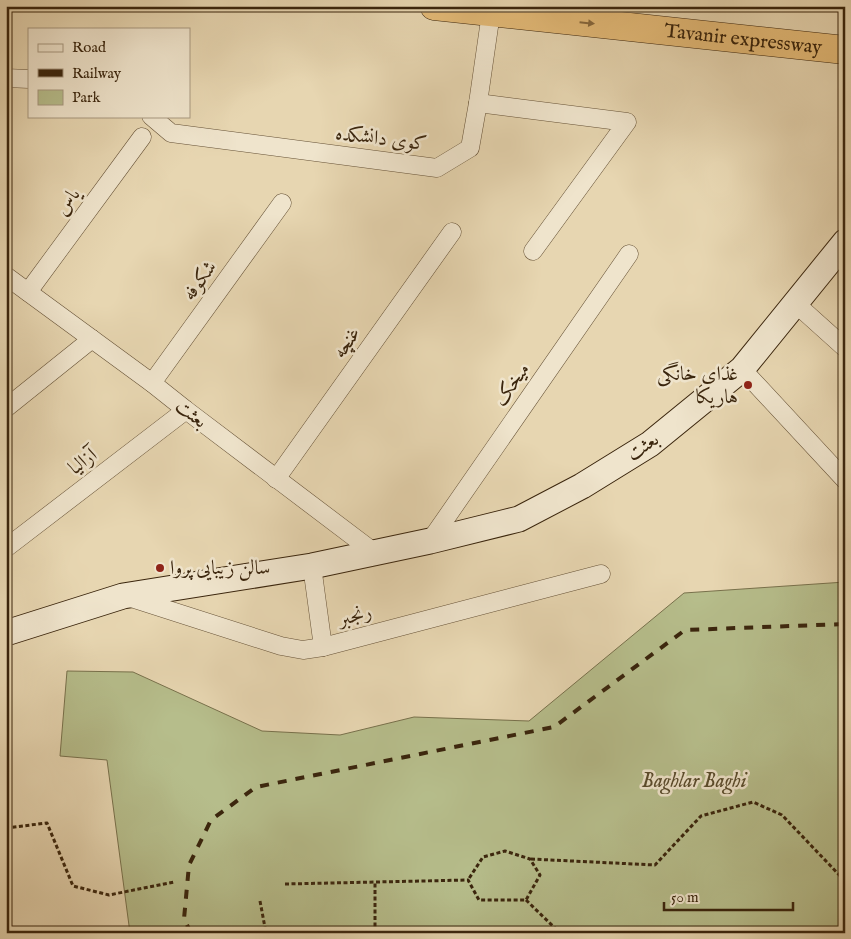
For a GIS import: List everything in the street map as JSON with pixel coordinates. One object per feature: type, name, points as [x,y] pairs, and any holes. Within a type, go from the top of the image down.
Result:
[{"type":"highway","name":"Tavanir expressway","points":[[434,6],[845,50]]},
{"type":"main road","name":"بعثت","points":[[6,633],[123,596],[312,566],[519,519],[582,486],[650,444],[742,370],[845,242]]},
{"type":"street","name":"کوی دانشکده","points":[[153,118],[172,133],[437,168],[470,148],[491,13]]},
{"type":"street","points":[[6,78],[28,80]]},
{"type":"street","points":[[478,103],[627,122],[533,251]]},
{"type":"street","name":"یاس","points":[[28,292],[142,137]]},
{"type":"street","name":"شکوفه","points":[[152,383],[282,203]]},
{"type":"street","name":"غنچه","points":[[276,479],[452,232]]},
{"type":"street","name":"میخک","points":[[430,540],[629,254]]},
{"type":"street","name":"بعثت","points":[[8,281],[28,292],[152,383],[375,553]]},
{"type":"street","points":[[795,303],[845,348]]},
{"type":"street","points":[[6,408],[92,339]]},
{"type":"street","points":[[742,370],[845,480]]},
{"type":"street","name":"آزالیا","points":[[6,548],[186,410]]},
{"type":"street","points":[[312,566],[323,647]]},
{"type":"street","name":"رنجبر","points":[[123,596],[281,646],[303,650],[323,647],[601,574]]},
{"type":"path","points":[[468,880],[483,857],[505,851],[530,859],[655,865],[701,816],[753,802],[782,815],[845,881]]},
{"type":"path","points":[[6,828],[47,824],[73,886],[109,895],[174,882]]},
{"type":"path","points":[[526,900],[540,876],[530,859]]},
{"type":"path","points":[[285,884],[468,880]]},
{"type":"path","points":[[468,880],[479,900],[526,900],[560,933]]},
{"type":"path","points":[[375,882],[375,933]]},
{"type":"path","points":[[260,901],[266,933]]},
{"type":"green space","name":"Baghlar Baghi","points":[[845,582],[845,933],[130,933],[107,760],[60,756],[67,671],[133,672],[262,731],[340,735],[414,717],[529,721],[684,593]]},
{"type":"railway","points":[[191,933],[184,919],[189,865],[211,820],[256,787],[554,727],[685,630],[845,624]]},
{"type":"place","name":"غذای خانگی هاریکا","points":[[748,385]]},
{"type":"place","name":"سالن زيبايى پروا","points":[[160,568]]}]
